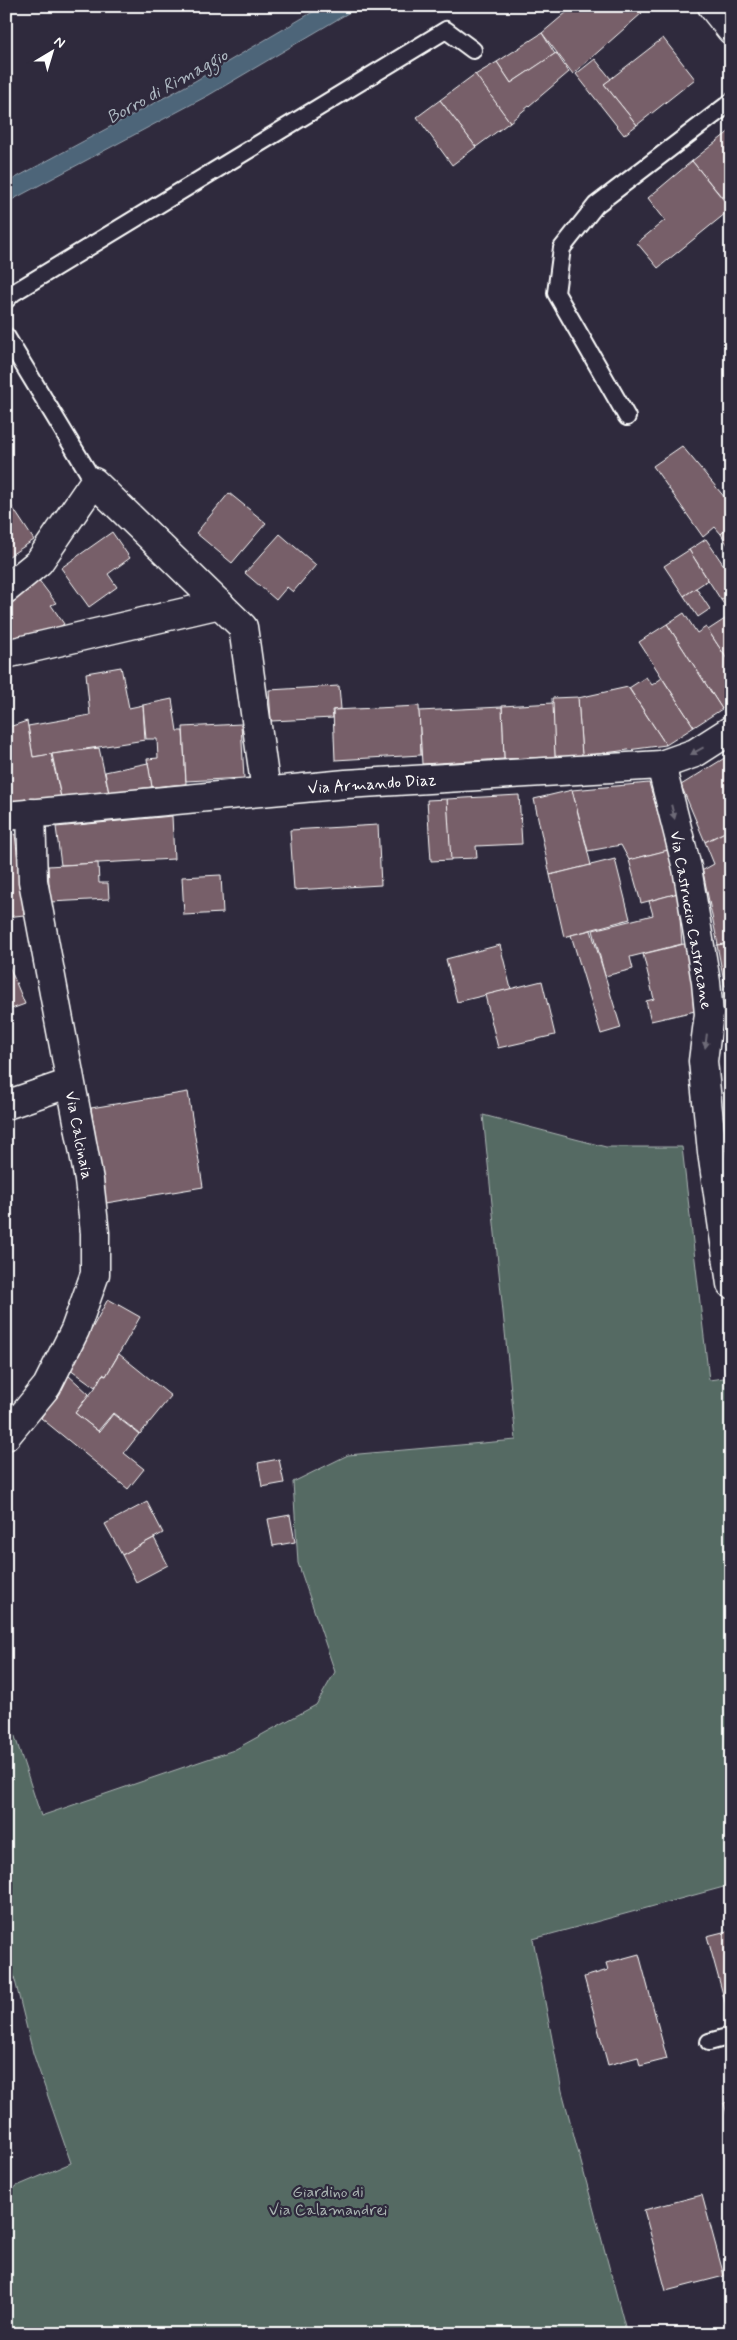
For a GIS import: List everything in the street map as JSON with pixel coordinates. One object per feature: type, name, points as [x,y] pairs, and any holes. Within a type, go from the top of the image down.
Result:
[{"type":"street","points":[[712,6],[731,30]]},
{"type":"street","points":[[6,589],[39,562],[94,482],[243,627],[266,791]]},
{"type":"street","points":[[6,654],[220,604]]},
{"type":"street","name":"Via Armando Diaz","points":[[19,815],[346,784],[661,765],[695,753],[731,730]]},
{"type":"street","name":"Via Castruccio Castracane","points":[[661,765],[687,868],[706,982],[709,1014],[703,1061],[712,1152],[731,1284]]},
{"type":"street","name":"Via Calcinaia","points":[[6,1436],[47,1386],[75,1330],[95,1274],[94,1233],[89,1180],[19,815]]},
{"type":"street","points":[[6,1105],[70,1084]]},
{"type":"lane","points":[[6,300],[13,293],[446,30],[473,50]]},
{"type":"lane","points":[[627,417],[556,293],[562,248],[596,205],[731,102]]},
{"type":"lane","points":[[6,336],[94,482]]},
{"type":"lane","points":[[709,2042],[731,2036]]},
{"type":"green space","name":"Giardino di Via Calamandrei","points":[[483,1115],[606,1147],[682,1147],[709,1380],[731,1377],[731,1885],[533,1939],[562,2091],[627,2334],[6,2334],[6,2194],[17,2186],[71,2163],[33,2053],[6,1944],[6,1709],[41,1816],[234,1750],[316,1705],[335,1672],[298,1563],[293,1482],[348,1455],[516,1440]]},
{"type":"water","points":[[323,6],[360,6],[209,95],[6,203],[6,183],[195,81]]},
{"type":"building","points":[[574,6],[637,6],[642,13],[573,74],[542,33]]},
{"type":"building","points":[[542,33],[555,54],[511,83],[497,62]]},
{"type":"building","points":[[663,38],[695,79],[637,125],[604,84]]},
{"type":"building","points":[[556,53],[569,72],[510,122],[475,75],[497,62],[511,83]]},
{"type":"building","points":[[595,59],[611,79],[604,84],[637,125],[624,135],[576,74]]},
{"type":"building","points":[[475,74],[510,122],[476,147],[440,100]]},
{"type":"building","points":[[440,100],[476,147],[452,165],[417,117]]},
{"type":"building","points":[[731,130],[731,207],[730,207],[692,161]]},
{"type":"building","points":[[692,161],[731,209],[658,268],[637,243],[665,220],[648,198]]},
{"type":"building","points":[[682,446],[731,505],[731,525],[721,534],[715,527],[703,537],[653,466]]},
{"type":"building","points":[[229,493],[266,523],[232,563],[196,533]]},
{"type":"building","points":[[6,500],[34,540],[6,558]]},
{"type":"building","points":[[731,525],[731,550],[721,534]]},
{"type":"building","points":[[112,532],[130,558],[108,574],[117,587],[89,607],[61,568]]},
{"type":"building","points":[[280,534],[316,565],[293,592],[287,587],[276,600],[245,573]]},
{"type":"building","points":[[706,539],[731,576],[731,594],[721,600],[689,550]]},
{"type":"building","points":[[689,550],[708,580],[684,596],[664,566]]},
{"type":"building","points":[[38,579],[56,603],[51,605],[64,624],[50,633],[6,643],[6,607]]},
{"type":"building","points":[[696,588],[710,609],[698,617],[684,596]]},
{"type":"building","points":[[731,594],[731,614],[721,600]]},
{"type":"building","points":[[684,613],[697,633],[706,627],[731,665],[731,703],[722,709],[667,624]]},
{"type":"building","points":[[731,615],[731,665],[708,630]]},
{"type":"building","points":[[667,624],[722,709],[694,727],[639,642]]},
{"type":"building","points":[[121,667],[129,708],[143,705],[145,740],[33,757],[28,726],[90,715],[86,673]]},
{"type":"building","points":[[646,677],[652,685],[662,678],[694,727],[666,745],[629,688]]},
{"type":"building","points":[[339,686],[341,709],[332,710],[333,718],[271,721],[269,690]]},
{"type":"building","points":[[628,687],[666,745],[582,756],[578,698]]},
{"type":"building","points":[[578,697],[582,756],[555,757],[552,698]]},
{"type":"building","points":[[172,699],[177,731],[183,731],[186,784],[152,787],[147,759],[158,758],[157,739],[146,739],[143,705]]},
{"type":"building","points":[[553,703],[555,757],[504,759],[502,706]]},
{"type":"building","points":[[419,706],[421,755],[335,760],[333,710]]},
{"type":"building","points":[[502,707],[504,759],[422,764],[419,711]]},
{"type":"building","points":[[27,721],[33,757],[51,754],[61,797],[11,805],[6,769],[6,728]]},
{"type":"building","points":[[241,724],[244,778],[186,781],[183,727]]},
{"type":"building","points":[[99,748],[109,793],[61,797],[52,754]]},
{"type":"building","points":[[731,754],[731,829],[705,842],[681,785]]},
{"type":"building","points":[[148,763],[152,787],[109,793],[105,772]]},
{"type":"building","points":[[649,783],[669,850],[629,860],[621,845],[588,851],[572,790]]},
{"type":"building","points":[[572,790],[591,865],[550,875],[534,799]]},
{"type":"building","points":[[519,795],[522,844],[476,846],[477,858],[450,859],[447,799]]},
{"type":"building","points":[[447,799],[451,860],[431,861],[427,800]]},
{"type":"building","points":[[172,816],[174,859],[61,865],[56,827]]},
{"type":"building","points":[[378,825],[381,885],[294,890],[290,830]]},
{"type":"building","points":[[731,829],[731,943],[718,945],[703,872],[698,873],[714,864],[705,842]]},
{"type":"building","points":[[15,834],[24,915],[6,917],[6,835]]},
{"type":"building","points":[[668,850],[679,893],[641,903],[629,860]]},
{"type":"building","points":[[615,859],[630,919],[564,937],[550,875]]},
{"type":"building","points":[[98,863],[99,883],[108,883],[109,899],[50,902],[48,866]]},
{"type":"building","points":[[221,875],[223,913],[184,915],[182,877]]},
{"type":"building","points":[[678,893],[682,944],[630,957],[633,969],[605,976],[593,930],[653,915],[649,901]]},
{"type":"building","points":[[591,930],[621,1028],[601,1034],[571,935]]},
{"type":"building","points":[[688,943],[695,1011],[651,1021],[646,1001],[654,999],[643,954]]},
{"type":"building","points":[[731,943],[731,985],[725,986],[717,945]]},
{"type":"building","points":[[500,945],[511,989],[457,1002],[446,959]]},
{"type":"building","points":[[6,959],[25,1004],[6,1011]]},
{"type":"building","points":[[542,981],[555,1035],[498,1048],[485,995]]},
{"type":"building","points":[[731,1039],[731,1077],[725,1040]]},
{"type":"building","points":[[188,1092],[203,1187],[106,1203],[91,1108]]},
{"type":"building","points":[[108,1299],[140,1317],[106,1376],[103,1374],[95,1387],[70,1369]]},
{"type":"building","points":[[119,1354],[171,1396],[140,1434],[113,1413],[98,1431],[75,1413],[95,1388],[102,1375],[106,1376]]},
{"type":"building","points":[[68,1375],[89,1394],[75,1413],[99,1432],[113,1414],[139,1434],[124,1453],[144,1469],[128,1489],[41,1418]]},
{"type":"building","points":[[279,1459],[284,1483],[262,1487],[258,1463]]},
{"type":"building","points":[[147,1502],[163,1533],[122,1555],[105,1524]]},
{"type":"building","points":[[290,1515],[295,1542],[273,1546],[268,1519]]},
{"type":"building","points":[[154,1538],[168,1565],[136,1582],[122,1555]]},
{"type":"building","points":[[731,1930],[731,2008],[727,2009],[707,1936]]},
{"type":"building","points":[[639,1954],[667,2059],[640,2066],[638,2057],[608,2065],[584,1977],[608,1970],[606,1963]]},
{"type":"building","points":[[731,2101],[731,2128],[724,2103]]},
{"type":"building","points":[[702,2195],[724,2276],[666,2291],[644,2210]]},
{"type":"water label","name":"Borro di Rimaggio","points":[[167,86]]}]
